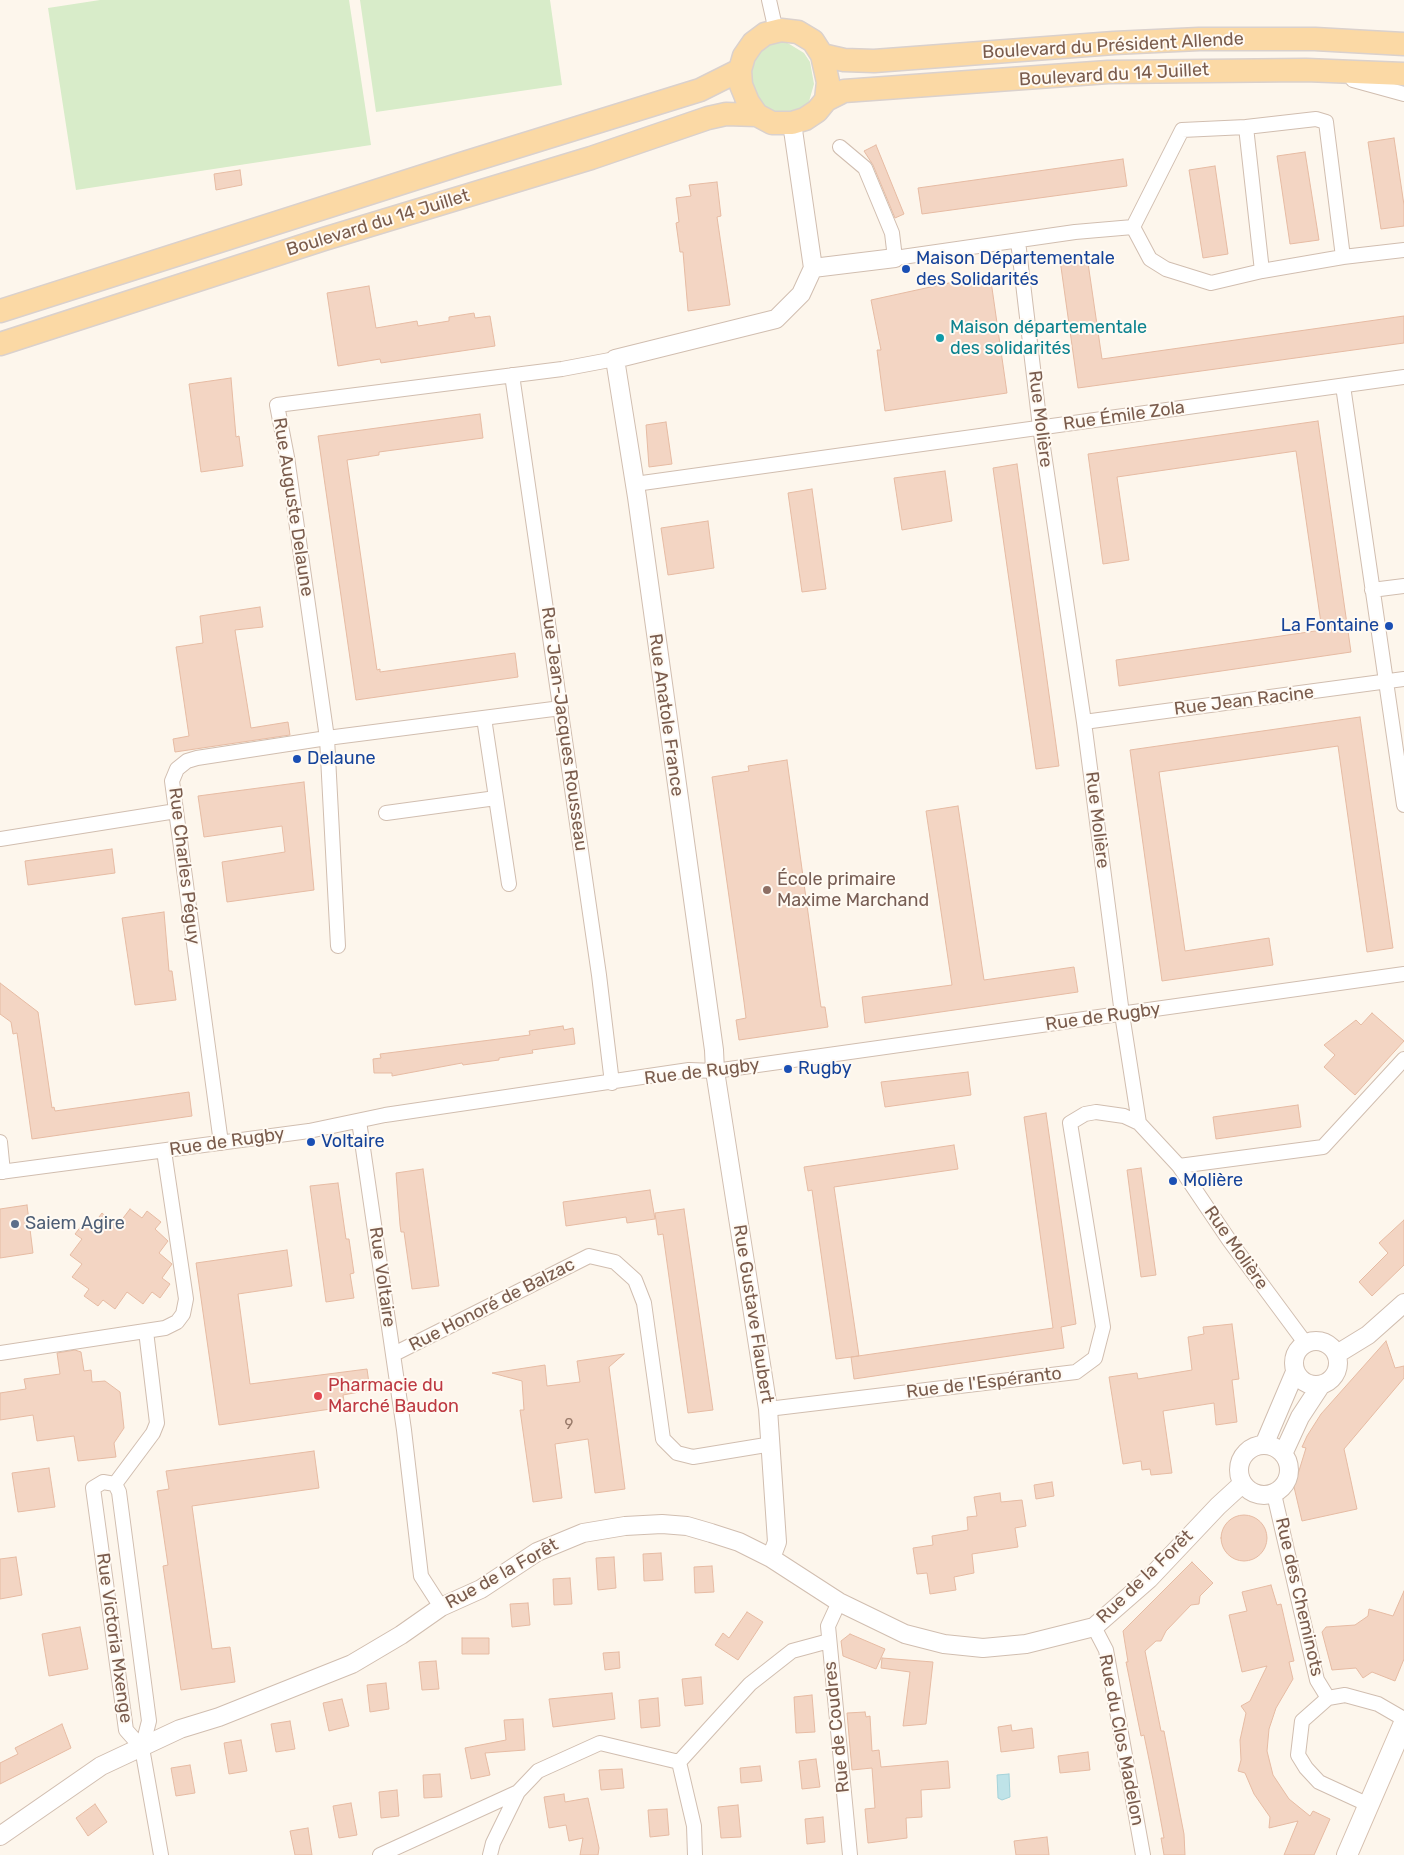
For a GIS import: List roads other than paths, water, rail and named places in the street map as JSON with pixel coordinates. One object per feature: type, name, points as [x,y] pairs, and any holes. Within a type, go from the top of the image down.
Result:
[{"type":"main road","points":[[758,115],[748,102],[741,85],[740,70],[744,56],[753,42],[766,34],[776,31],[798,32],[813,41],[822,55],[828,82],[826,100]]},
{"type":"main road","name":"Boulevard du Président Allende","points":[[822,55],[844,60],[874,61],[1104,43],[1199,39],[1314,40],[1404,44]]},
{"type":"main road","name":"Boulevard du 14 Juillet","points":[[0,311],[700,90],[740,70]]},
{"type":"main road","name":"Boulevard du 14 Juillet","points":[[0,344],[316,242],[591,158],[708,118],[726,114],[758,115],[772,122],[792,123],[805,119],[817,111],[826,100],[844,91],[1108,72],[1306,70],[1404,74]]},
{"type":"main road","points":[[1347,1855],[1404,1723]]},
{"type":"street","points":[[769,0],[776,31]]},
{"type":"street","points":[[1306,70],[1384,87],[1404,94]]},
{"type":"street","points":[[1133,227],[1182,130],[1246,127],[1316,119],[1326,122],[1343,257]]},
{"type":"street","points":[[615,359],[776,319],[801,294],[813,268],[792,123]]},
{"type":"street","points":[[1246,127],[1262,271]]},
{"type":"street","points":[[840,147],[865,168],[892,233],[895,258]]},
{"type":"street","points":[[813,268],[1133,227]]},
{"type":"street","points":[[1133,227],[1150,259],[1166,269],[1210,283],[1262,271],[1343,257],[1404,250]]},
{"type":"street","name":"Rue Molière","points":[[1018,241],[1040,428],[1084,722],[1122,1014],[1139,1122],[1179,1166],[1229,1240],[1306,1344]]},
{"type":"street","name":"Rue Auguste Delaune","points":[[327,738],[287,458],[277,405],[512,375],[615,359]]},
{"type":"street","name":"Rue Anatole France","points":[[615,359],[635,484],[666,719],[714,1050],[715,1071]]},
{"type":"street","name":"Rue Jean-Jacques Rousseau","points":[[512,375],[598,966],[612,1083]]},
{"type":"street","name":"Rue Émile Zola","points":[[635,484],[1404,377]]},
{"type":"street","points":[[1343,386],[1404,805]]},
{"type":"street","points":[[1372,590],[1404,586]]},
{"type":"street","name":"Rue Jean Racine","points":[[1084,722],[1404,679]]},
{"type":"street","name":"Rue Charles Péguy","points":[[221,1143],[172,781],[178,769],[187,761],[327,738],[561,708]]},
{"type":"street","points":[[484,718],[509,884]]},
{"type":"street","points":[[327,738],[338,946]]},
{"type":"street","points":[[386,813],[496,798]]},
{"type":"street","points":[[0,839],[176,811]]},
{"type":"street","name":"Rue de Rugby","points":[[2,1172],[164,1152],[324,1128],[385,1115],[612,1083],[689,1070],[715,1071],[1404,974]]},
{"type":"street","points":[[1179,1166],[1322,1147],[1404,1059]]},
{"type":"street","name":"Rue Gustave Flaubert","points":[[715,1071],[772,1444],[777,1542],[771,1558]]},
{"type":"street","name":"Rue de l'Espéranto","points":[[768,1410],[1076,1372],[1088,1363],[1094,1358],[1103,1327],[1070,1123],[1085,1114],[1096,1112],[1124,1116],[1139,1122]]},
{"type":"street","name":"Rue Voltaire","points":[[359,1121],[394,1354],[421,1576],[440,1607]]},
{"type":"street","points":[[0,1142],[2,1172]]},
{"type":"street","points":[[0,1353],[165,1328],[177,1322],[184,1314],[186,1299],[164,1152]]},
{"type":"street","name":"Rue Honoré de Balzac","points":[[394,1354],[589,1256],[615,1262],[635,1280],[644,1303],[663,1439],[677,1453],[693,1456],[772,1444]]},
{"type":"street","points":[[1336,1354],[1368,1335],[1404,1303]]},
{"type":"street","points":[[115,1484],[153,1433],[157,1424],[146,1331]]},
{"type":"street","points":[[1264,1445],[1282,1408],[1295,1372],[1294,1365],[1297,1353],[1306,1344],[1320,1342],[1336,1354],[1338,1365],[1333,1376],[1321,1385],[1300,1417],[1283,1454]]},
{"type":"street","points":[[1295,1372],[1309,1384],[1321,1385]]},
{"type":"street","points":[[1264,1445],[1278,1449],[1283,1454],[1287,1461],[1288,1477],[1285,1485],[1274,1494],[1263,1496],[1255,1494],[1242,1484],[1239,1477],[1240,1461],[1249,1449],[1264,1445]]},
{"type":"street","name":"Rue Victoria Mxenge","points":[[103,1482],[115,1484],[119,1492],[148,1721],[142,1748],[126,1730],[93,1488],[103,1482]]},
{"type":"street","name":"Rue de la Forêt","points":[[0,1836],[101,1766],[180,1730],[219,1717],[352,1664],[401,1635],[440,1607],[481,1589],[537,1552],[559,1541],[584,1533],[625,1526],[662,1524],[687,1526],[739,1542],[771,1558],[839,1602],[905,1634],[944,1644],[983,1648],[1026,1644],[1094,1627],[1149,1579],[1218,1506],[1242,1484]]},
{"type":"street","name":"Rue des Cheminots","points":[[1274,1494],[1317,1680],[1328,1698]]},
{"type":"street","name":"Rue de Coudres","points":[[839,1602],[828,1626],[850,1855]]},
{"type":"street","name":"Rue du Clos Madelon","points":[[1094,1627],[1106,1650],[1143,1855]]},
{"type":"street","points":[[679,1762],[750,1684],[792,1651],[829,1641]]},
{"type":"street","name":"Rue des Cheminots","points":[[1369,1805],[1319,1782],[1306,1768],[1298,1755],[1302,1721],[1328,1698],[1345,1695],[1378,1704],[1404,1719]]},
{"type":"street","points":[[490,1855],[493,1844],[518,1792],[538,1771],[600,1743],[679,1762]]},
{"type":"street","points":[[142,1748],[161,1855]]},
{"type":"street","points":[[679,1762],[694,1826],[695,1855]]},
{"type":"street","points":[[380,1855],[518,1792]]},
{"type":"water","points":[[1009,1774],[1010,1797],[1002,1800],[998,1798],[997,1775]]},
{"type":"place","name":"Maison Départementale des Solidarités","points":[[906,269]]},
{"type":"place","name":"Maison départementale des solidarités","points":[[940,338]]},
{"type":"place","name":"La Fontaine","points":[[1389,626]]},
{"type":"place","name":"Delaune","points":[[297,759]]},
{"type":"place","name":"École primaire Maxime Marchand","points":[[767,890]]},
{"type":"place","name":"Rugby","points":[[788,1069]]},
{"type":"place","name":"Voltaire","points":[[311,1142]]},
{"type":"place","name":"Molière","points":[[1173,1181]]},
{"type":"place","name":"Saiem Agire","points":[[15,1224]]},
{"type":"place","name":"Pharmacie du Marché Baudon","points":[[318,1396]]}]
